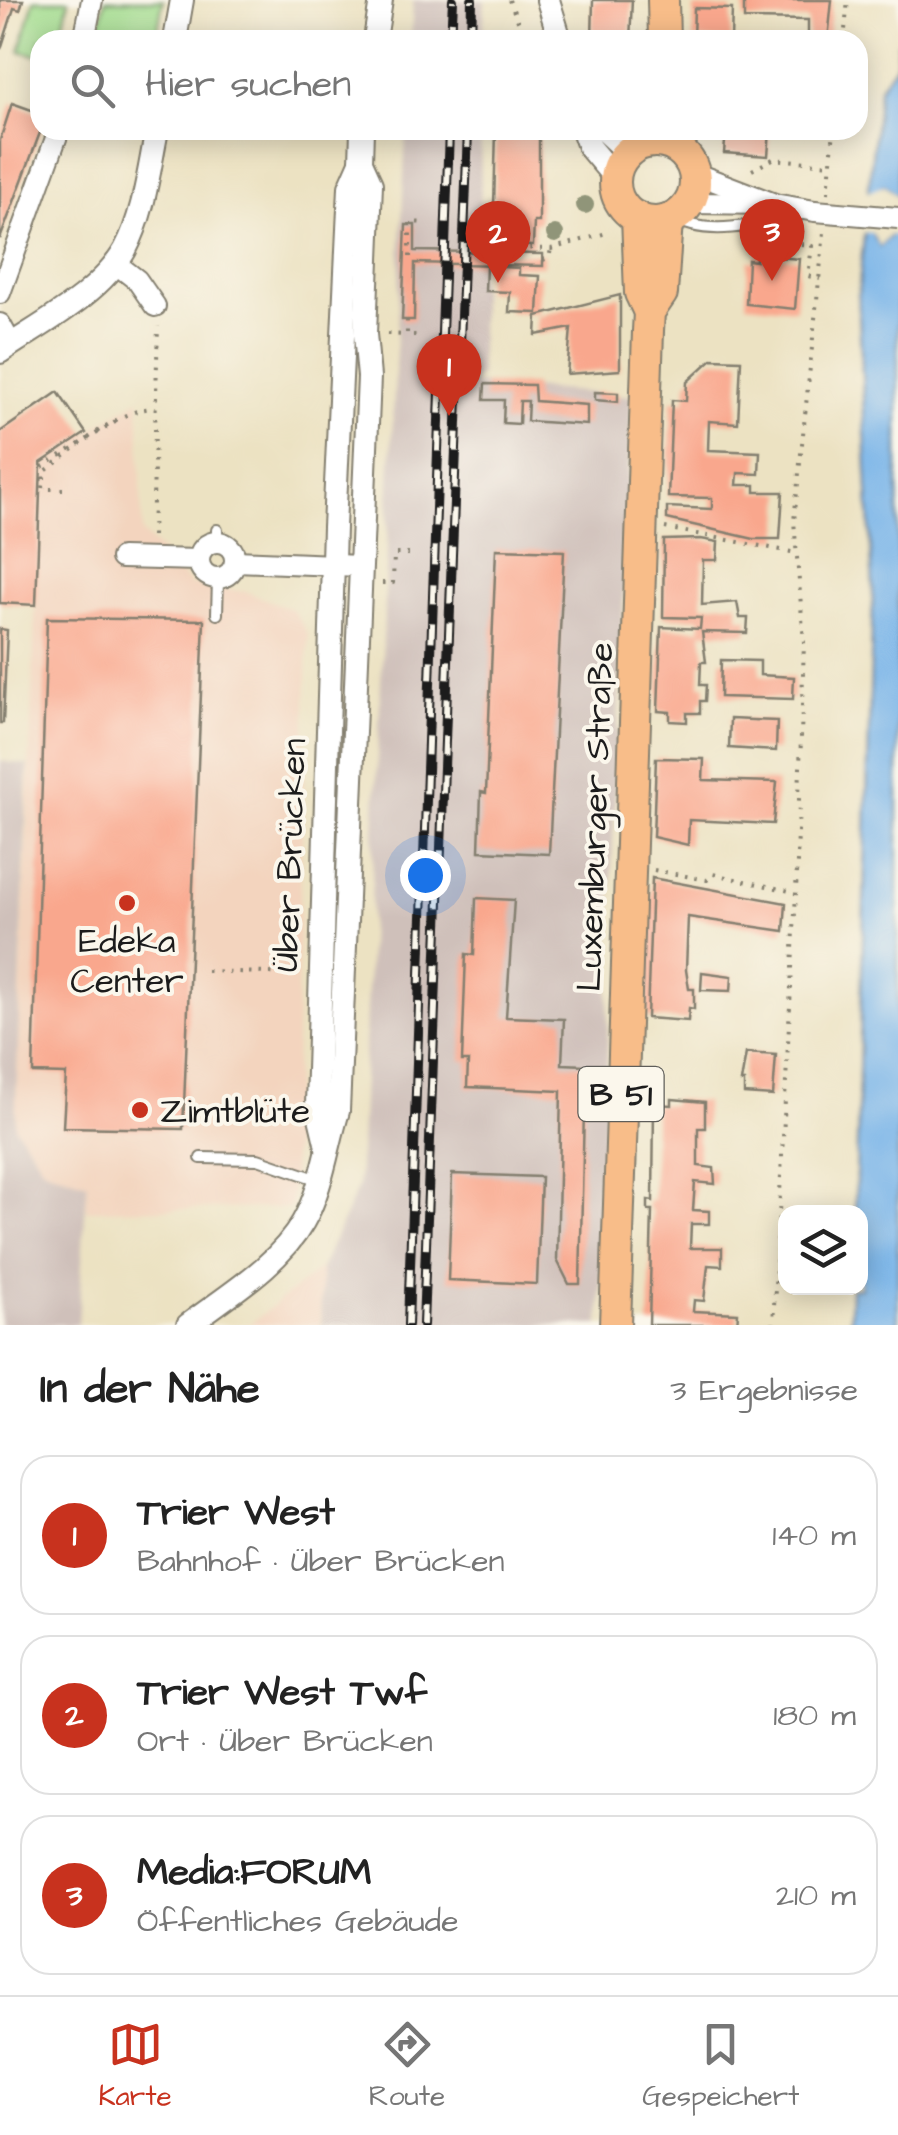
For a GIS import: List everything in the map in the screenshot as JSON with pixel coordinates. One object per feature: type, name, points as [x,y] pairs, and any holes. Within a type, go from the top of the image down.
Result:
[{"type":"main road","points":[[663,0],[664,30]]},
{"type":"main road","points":[[648,147],[686,157],[664,210],[620,201],[648,147]]},
{"type":"main road","name":"Luxemburger Straße","points":[[615,1325],[650,312],[640,292],[664,210]]},
{"type":"street","points":[[86,30],[92,0]]},
{"type":"street","points":[[177,30],[182,0]]},
{"type":"street","points":[[376,30],[381,0]]},
{"type":"street","points":[[548,0],[557,30]]},
{"type":"street","points":[[0,293],[54,140]]},
{"type":"street","points":[[4,340],[94,285],[115,264],[134,229],[155,140]]},
{"type":"street","name":"Über Brücken","points":[[188,1325],[260,1270],[301,1226],[338,1112],[370,377],[365,334],[371,184],[362,162],[362,140]]},
{"type":"street","points":[[587,140],[589,147],[648,147]]},
{"type":"street","name":"Über Brücken","points":[[327,1147],[316,1105],[333,565],[350,187],[362,162]]},
{"type":"street","points":[[664,210],[774,204]]},
{"type":"street","points":[[664,210],[774,204],[815,212],[898,218]]},
{"type":"street","points":[[115,264],[137,280],[155,306]]},
{"type":"street","points":[[217,536],[228,546],[234,561],[229,574],[218,579],[202,572],[198,560],[217,536]]},
{"type":"street","points":[[121,558],[198,560]]},
{"type":"street","points":[[234,561],[360,566]]},
{"type":"lane","points":[[664,210],[684,224],[756,224],[815,212]]},
{"type":"lane","points":[[217,614],[218,579]]},
{"type":"lane","points":[[201,1158],[258,1159],[319,1180]]},
{"type":"path","points":[[509,0],[522,30]]},
{"type":"path","points":[[845,30],[848,0]]},
{"type":"path","points":[[752,170],[774,159],[830,164]]},
{"type":"path","points":[[477,248],[551,249],[664,210]]},
{"type":"path","points":[[410,256],[410,222],[426,223]]},
{"type":"path","points":[[478,226],[484,226],[483,258]]},
{"type":"path","points":[[773,1325],[796,893],[804,642],[794,521],[820,280],[808,276],[812,246],[796,244],[794,254],[782,248],[776,232]]},
{"type":"path","points":[[543,260],[551,249]]},
{"type":"path","points":[[152,559],[155,306]]},
{"type":"path","points":[[408,320],[407,335],[422,335]]},
{"type":"path","points":[[68,489],[44,489],[44,472],[137,408],[155,408]]},
{"type":"path","points":[[42,466],[117,421]]},
{"type":"path","points":[[644,524],[798,553]]},
{"type":"path","points":[[393,583],[394,554],[414,554]]},
{"type":"path","points":[[630,864],[706,880],[714,874],[796,893]]},
{"type":"path","points":[[207,971],[320,974]]},
{"type":"shaded area","points":[[413,0],[485,0],[484,30],[412,30]]},
{"type":"shaded area","points":[[406,140],[481,140],[480,375],[471,383],[632,396],[612,867],[600,1325],[321,1325],[321,1268],[358,1187]]},
{"type":"shaded area","points":[[139,399],[142,532],[191,585],[247,592],[293,610],[308,635],[291,1208],[86,1210],[87,1183],[44,1169],[15,1127],[41,463]]},
{"type":"shaded area","points":[[0,761],[28,765],[15,1127],[44,1169],[87,1183],[78,1325],[0,1325]]},
{"type":"shaded area","points":[[321,1268],[320,1325],[249,1325]]},
{"type":"green space","points":[[34,0],[69,0],[62,30],[30,30],[30,54],[20,51]]},
{"type":"green space","points":[[105,0],[163,0],[158,30],[99,30]]},
{"type":"water","points":[[898,42],[898,1325],[850,1325],[851,1295],[868,1295],[868,1205],[855,1205],[873,590],[858,295],[879,88],[896,64]],"holes":[[[884,185],[897,197],[890,236],[880,246],[872,233],[871,195]]]},
{"type":"pier","points":[[884,185],[898,197],[898,236],[890,235],[880,246],[872,233],[860,232],[864,194]]},
{"type":"building","points":[[0,0],[23,0],[20,10],[14,8],[1,49]]},
{"type":"building","points":[[593,0],[632,0],[630,30],[592,30]]},
{"type":"building","points":[[744,0],[832,0],[829,30],[808,30],[808,20],[744,19]]},
{"type":"building","points":[[694,8],[732,9],[731,30],[693,30]]},
{"type":"building","points":[[12,103],[30,109],[30,140],[37,140],[0,239],[0,140]]},
{"type":"building","points":[[496,140],[539,140],[539,222],[534,222],[533,246],[493,245]]},
{"type":"building","points":[[725,140],[769,140],[768,156],[724,153]]},
{"type":"building","points":[[406,225],[415,225],[415,251],[477,252],[478,232],[488,228],[489,253],[543,254],[543,266],[415,263],[414,320],[402,320]]},
{"type":"building","points":[[756,255],[799,259],[795,309],[746,304],[748,260],[756,261]]},
{"type":"building","points":[[486,266],[519,268],[519,275],[540,276],[538,313],[509,312],[510,292],[485,291]]},
{"type":"building","points":[[620,295],[620,370],[567,374],[571,328],[536,335],[537,316]]},
{"type":"building","points":[[712,359],[741,360],[738,423],[709,421],[708,450],[760,452],[759,474],[738,473],[737,485],[755,485],[755,492],[783,492],[780,539],[754,539],[667,519],[667,507],[712,509],[712,498],[668,497],[672,400],[686,401],[687,382]]},
{"type":"building","points":[[485,384],[534,385],[535,401],[587,405],[587,425],[527,421],[528,401],[520,401],[519,424],[503,423],[504,400],[484,400]]},
{"type":"building","points":[[58,392],[86,433],[41,463],[36,605],[0,603],[0,432]]},
{"type":"building","points":[[595,392],[618,393],[618,402],[595,400]]},
{"type":"building","points":[[664,540],[718,542],[717,560],[703,560],[702,605],[737,602],[740,618],[748,618],[747,633],[702,632],[706,662],[701,662],[700,685],[706,685],[705,701],[700,701],[700,713],[687,713],[687,722],[670,721],[670,712],[658,711],[661,627],[700,629],[701,618],[663,617]]},
{"type":"building","points":[[496,549],[564,551],[549,854],[479,851],[481,792],[486,793]]},
{"type":"building","points":[[47,618],[204,620],[183,1129],[63,1127],[66,1074],[33,1073]]},
{"type":"building","points":[[0,629],[7,630],[3,723],[0,723]]},
{"type":"building","points":[[721,660],[760,661],[760,675],[794,677],[793,699],[720,697]]},
{"type":"building","points":[[730,719],[777,721],[776,751],[729,748]]},
{"type":"building","points":[[656,758],[704,759],[703,780],[777,782],[773,824],[689,820],[688,845],[653,837]]},
{"type":"building","points":[[652,878],[786,903],[784,931],[688,917],[686,970],[689,989],[694,989],[694,1009],[689,1008],[688,1021],[647,1018]]},
{"type":"building","points":[[476,898],[514,900],[506,1017],[564,1019],[562,1064],[585,1065],[580,1284],[569,1284],[557,1260],[561,1091],[467,1087],[468,1061],[462,1061],[466,954],[474,955]]},
{"type":"building","points":[[702,972],[732,976],[731,991],[701,990]]},
{"type":"building","points":[[746,1053],[776,1055],[773,1096],[744,1094],[741,1082]]},
{"type":"building","points":[[672,1099],[705,1102],[705,1128],[698,1128],[698,1166],[714,1168],[715,1184],[695,1182],[693,1210],[709,1211],[709,1224],[691,1224],[690,1248],[722,1248],[722,1266],[708,1265],[704,1301],[694,1300],[693,1311],[738,1313],[737,1325],[649,1325],[652,1210],[648,1210],[648,1200],[653,1201],[654,1104],[672,1105]]},
{"type":"building","points":[[452,1174],[541,1177],[537,1284],[448,1280]]},
{"type":"railway","points":[[452,30],[453,0]]},
{"type":"railway","points":[[471,30],[472,0]]},
{"type":"railway","points":[[408,1325],[449,140]]},
{"type":"railway","points":[[423,1325],[468,140]]},
{"type":"place","name":"Media:FORUM","points":[[772,281]]},
{"type":"place","name":"Trier West Twf","points":[[498,283]]},
{"type":"place","name":"Trier West","points":[[449,416]]},
{"type":"place","name":"Edeka Center","points":[[127,903]]},
{"type":"place","name":"Zimtblüte","points":[[140,1110]]}]
